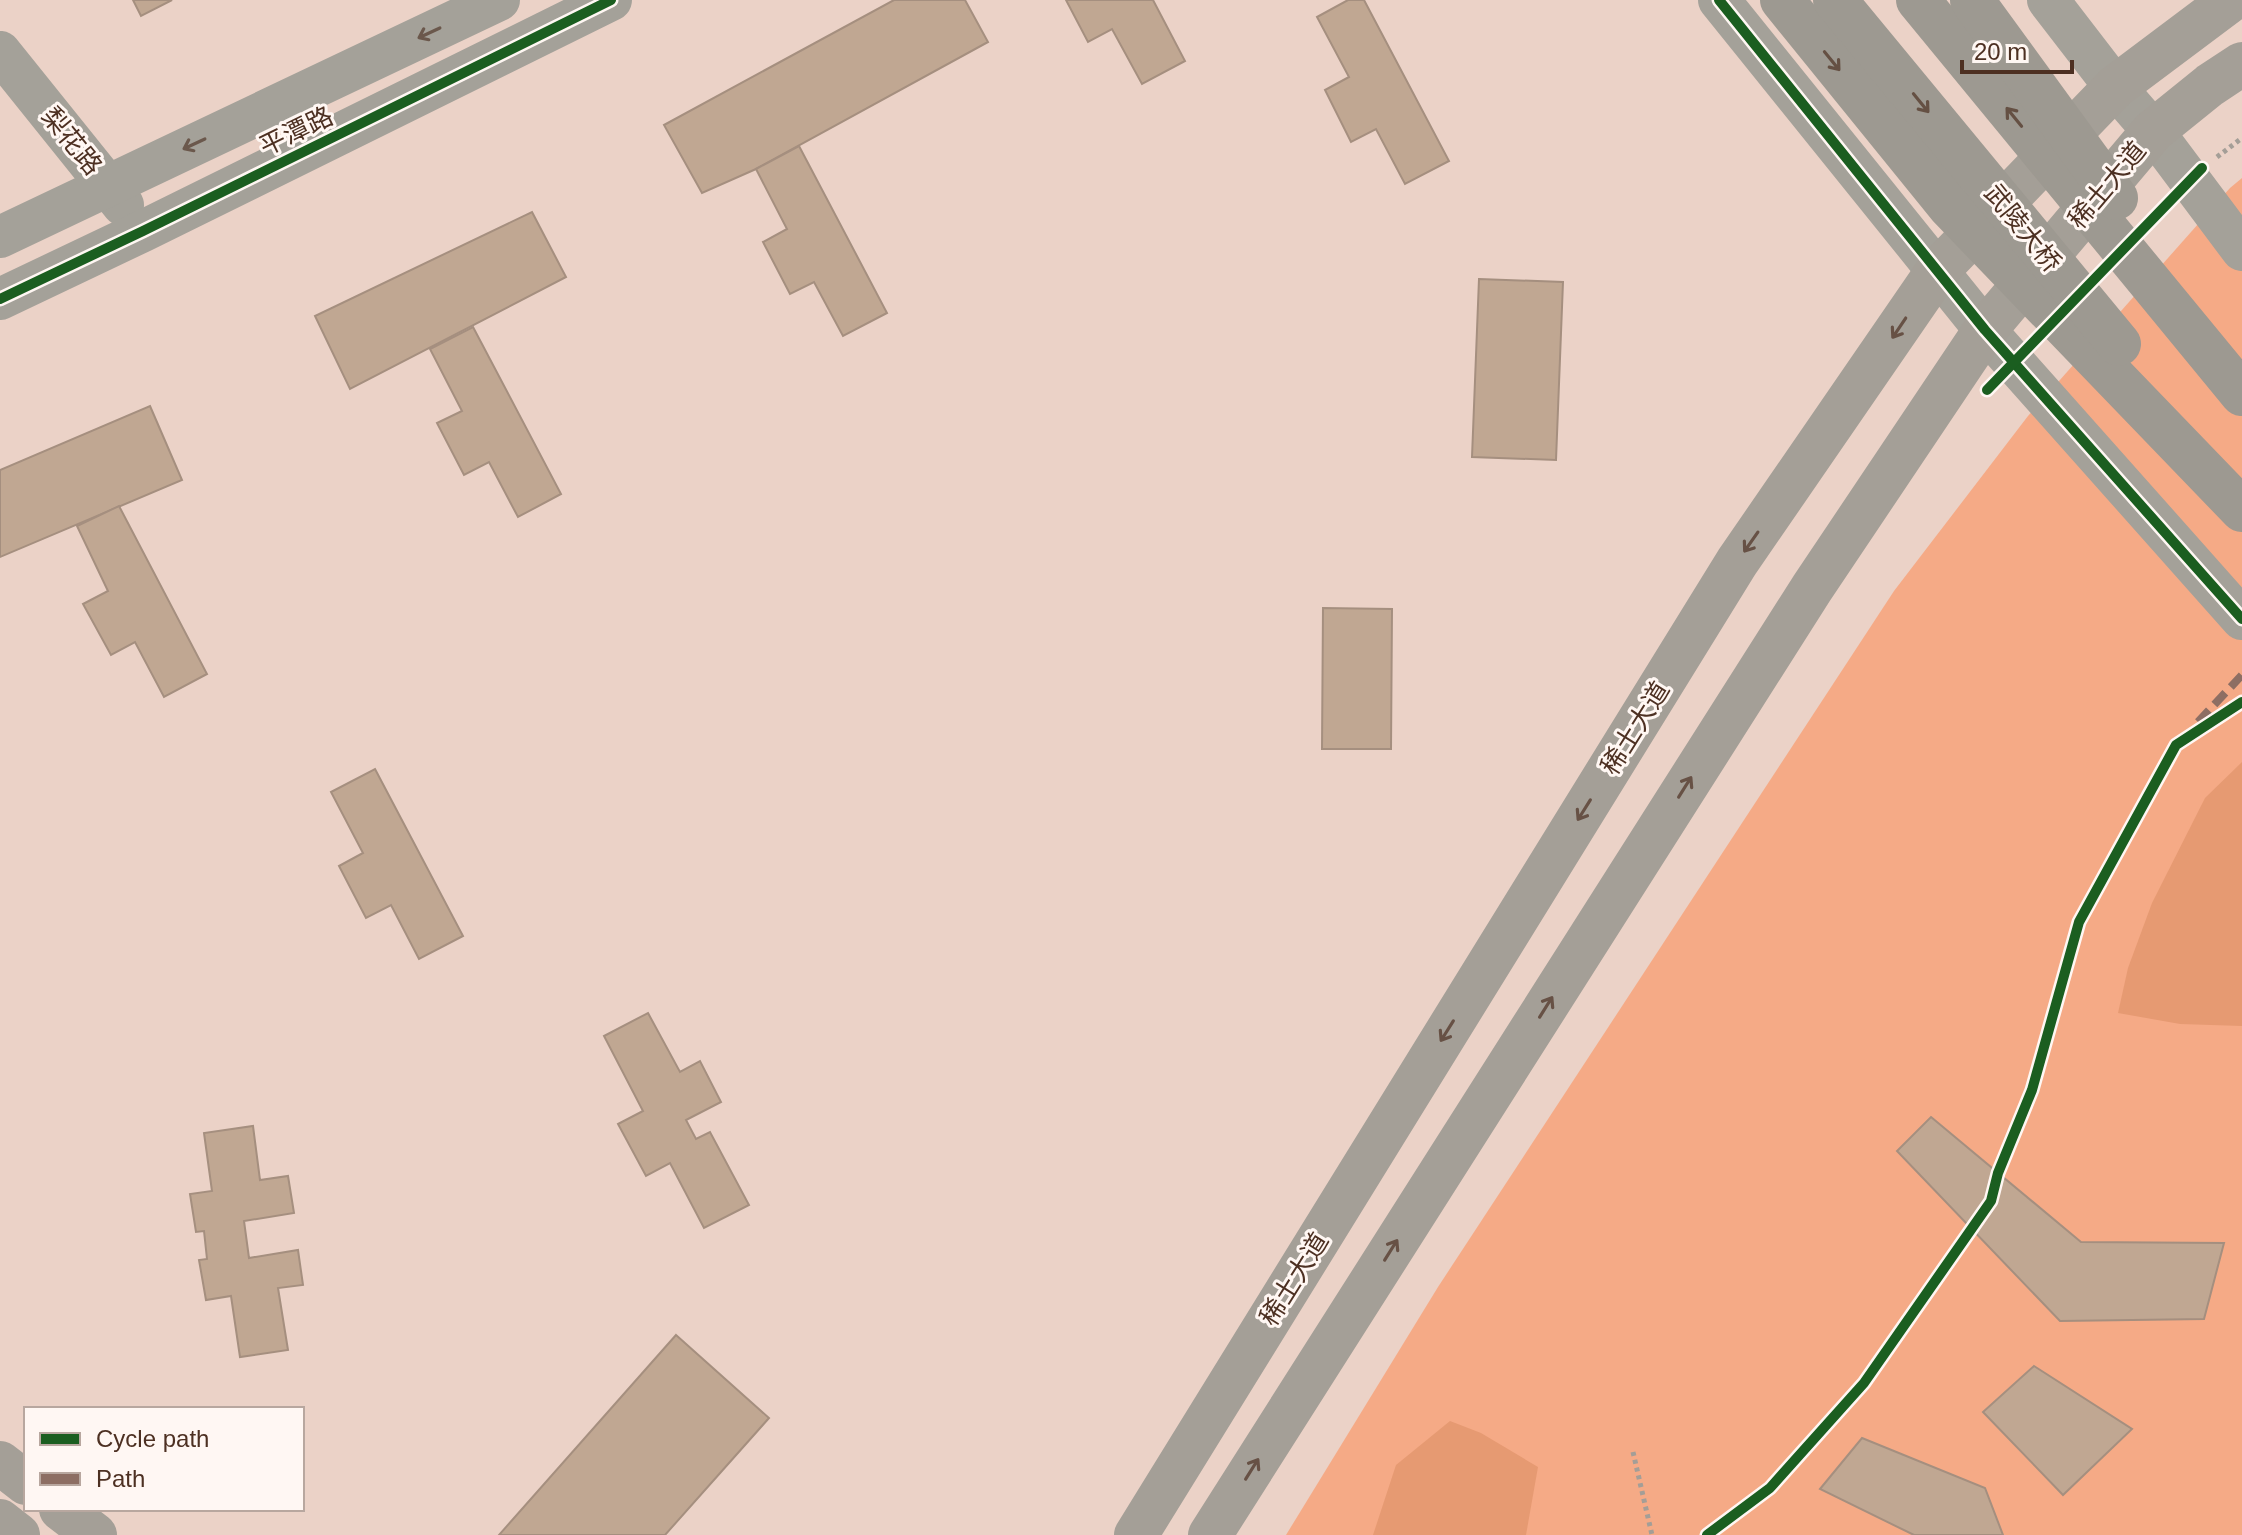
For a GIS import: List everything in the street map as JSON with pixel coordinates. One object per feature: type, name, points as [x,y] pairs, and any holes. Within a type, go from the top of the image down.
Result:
[{"type":"main road","points":[[1782,0],[1949,206],[2242,510]]},
{"type":"main road","name":"武陵大桥","points":[[1835,0],[2242,494]]},
{"type":"main road","points":[[1918,0],[2242,394]]},
{"type":"main road","points":[[1972,0],[2242,371]]},
{"type":"main road","name":"稀土大道","points":[[1136,1535],[1737,562],[1938,270],[2115,87],[2231,0]]},
{"type":"main road","name":"稀土大道","points":[[1210,1535],[1812,588],[1985,330],[2153,131],[2210,85],[2242,64]]},
{"type":"main road","points":[[0,1463],[24,1481]]},
{"type":"main road","points":[[64,1511],[95,1535]]},
{"type":"main road","points":[[0,1521],[18,1535]]},
{"type":"street","name":"平潭路","points":[[0,237],[499,0]]},
{"type":"street","name":"平潭路","points":[[0,299],[611,0]]},
{"type":"street","points":[[1719,0],[1985,330],[2242,619]]},
{"type":"street","points":[[2048,0],[2153,131],[2242,250]]},
{"type":"street","name":"梨花路","points":[[0,52],[143,231]]},
{"type":"path","points":[[1633,1452],[1652,1535]]},
{"type":"shaded area","points":[[2242,178],[2242,1535],[1286,1535],[1438,1287],[1894,591],[2028,416]]},
{"type":"shaded area","points":[[2242,762],[2242,1026],[2180,1024],[2118,1013],[2128,968],[2152,903],[2205,798]]},
{"type":"shaded area","points":[[1450,1421],[1481,1433],[1538,1467],[1526,1535],[1373,1535],[1396,1465]]},
{"type":"building","points":[[133,0],[172,0],[141,16]]},
{"type":"building","points":[[894,0],[965,0],[988,42],[756,169],[702,193],[664,125]]},
{"type":"building","points":[[1066,0],[1153,0],[1185,61],[1142,84],[1112,29],[1088,42]]},
{"type":"building","points":[[1348,0],[1364,0],[1449,161],[1405,184],[1376,129],[1351,142],[1325,90],[1349,77],[1317,17]]},
{"type":"building","points":[[799,146],[887,313],[843,336],[814,282],[790,294],[763,242],[787,229],[756,169]]},
{"type":"building","points":[[532,212],[566,277],[350,389],[315,316]]},
{"type":"building","points":[[1479,279],[1563,282],[1556,460],[1472,457]]},
{"type":"building","points":[[473,327],[561,494],[518,517],[489,462],[464,475],[437,423],[462,411],[430,349]]},
{"type":"building","points":[[150,406],[182,480],[0,557],[0,470]]},
{"type":"building","points":[[119,506],[207,674],[164,697],[135,642],[111,655],[83,604],[108,591],[77,526]]},
{"type":"building","points":[[1323,608],[1392,609],[1391,749],[1322,749]]},
{"type":"building","points":[[375,769],[463,936],[419,959],[391,905],[366,918],[339,866],[363,853],[331,792]]},
{"type":"building","points":[[648,1013],[680,1072],[700,1061],[721,1102],[686,1120],[696,1139],[710,1132],[749,1205],[704,1228],[670,1163],[646,1176],[618,1124],[643,1111],[604,1036]]},
{"type":"building","points":[[1931,1117],[2081,1242],[2224,1243],[2204,1319],[2060,1321],[1897,1151]]},
{"type":"building","points":[[253,1126],[260,1180],[288,1176],[294,1213],[244,1221],[249,1258],[298,1250],[303,1285],[278,1288],[288,1350],[240,1357],[231,1296],[206,1300],[199,1260],[207,1259],[204,1231],[196,1232],[190,1194],[212,1191],[204,1133]]},
{"type":"building","points":[[676,1335],[769,1418],[665,1535],[499,1535]]},
{"type":"building","points":[[2034,1366],[2132,1429],[2063,1495],[1983,1412]]},
{"type":"building","points":[[1862,1438],[1985,1488],[2003,1535],[1914,1535],[1820,1489]]},
{"type":"marked path","points":[[2198,722],[2242,675]]},
{"type":"cycle path","points":[[0,299],[611,0]]},
{"type":"cycle path","points":[[1719,0],[1985,330],[2242,619]]},
{"type":"cycle path","points":[[1987,390],[2202,168]]},
{"type":"cycle path","points":[[1707,1535],[1770,1488],[1864,1383],[1991,1201],[1998,1173],[2032,1090],[2079,922],[2176,745],[2242,702]]}]
